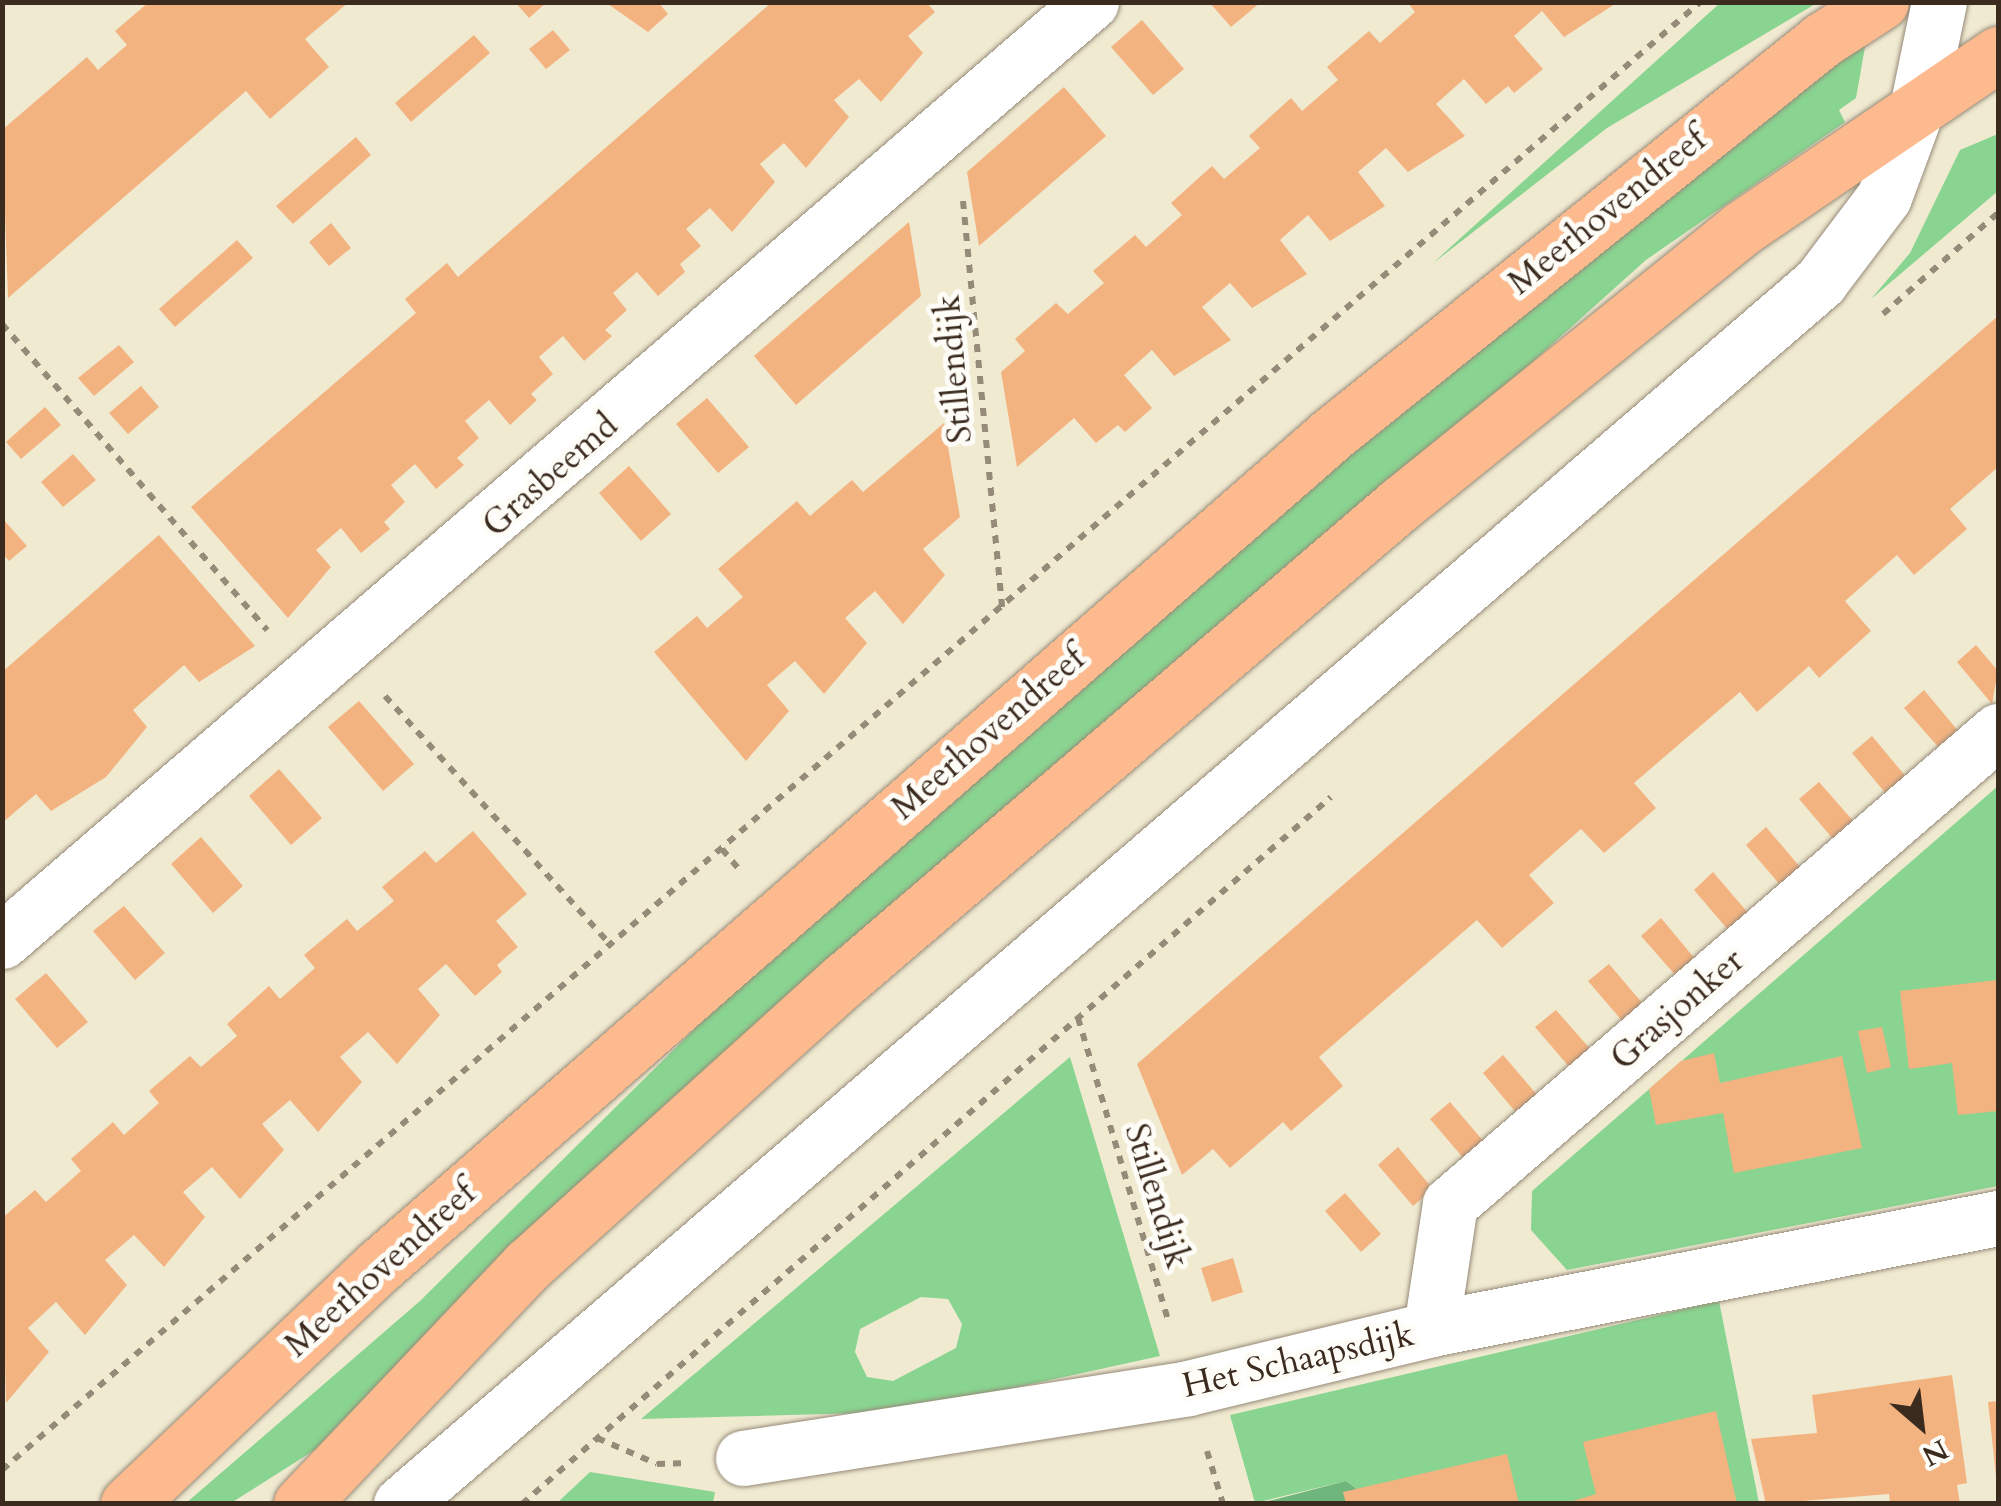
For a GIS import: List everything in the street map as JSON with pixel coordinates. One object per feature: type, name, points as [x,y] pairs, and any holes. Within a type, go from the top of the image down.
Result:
[{"type":"main road","name":"Meerhovendreef","points":[[128,1504],[379,1266],[1332,434],[1822,40],[1881,2]]},
{"type":"main road","points":[[301,1504],[528,1266],[845,979],[1416,491],[1742,228],[1998,54]]},
{"type":"street","name":"Grasbeemd","points":[[2,941],[956,126],[1091,2]]},
{"type":"street","points":[[401,1504],[1820,282],[1884,198],[1917,108],[1938,2]]},
{"type":"street","name":"Grasjonker","points":[[1430,1328],[1450,1204],[1998,730]]},
{"type":"street","name":"Het Schaapsdijk","points":[[742,1458],[1188,1388],[1430,1328],[1998,1218]]},
{"type":"path","points":[[2,1470],[1700,2]]},
{"type":"path","name":"Stillendijk","points":[[956,126],[1002,608]]},
{"type":"path","points":[[2,324],[328,666],[612,946]]},
{"type":"path","name":"Stillendijk","points":[[597,1438],[1078,1018],[1188,1388]]},
{"type":"path","points":[[522,1504],[597,1438],[656,1464],[742,1458]]},
{"type":"green space","points":[[1720,3],[1817,3],[1607,128],[1432,264]]},
{"type":"green space","points":[[1866,41],[1856,98],[1839,110],[1845,122],[1646,260],[332,1439],[231,1503],[185,1504],[420,1301],[834,891],[1599,236]]},
{"type":"green space","points":[[1998,134],[1998,191],[1871,299],[1910,253],[1960,150]]},
{"type":"green space","points":[[1998,786],[1998,1186],[1567,1270],[1531,1230],[1532,1191]]},
{"type":"green space","points":[[1070,1057],[1160,1356],[903,1412],[641,1419]],"holes":[[[921,1297],[948,1299],[962,1324],[956,1348],[893,1381],[867,1377],[855,1352],[860,1329]]]},
{"type":"green space","points":[[1719,1301],[1759,1503],[1378,1503],[1346,1481],[1255,1503],[1230,1415]]},
{"type":"green space","points":[[590,1472],[715,1492],[713,1503],[557,1503]]},
{"type":"green space","points":[[1346,1481],[1378,1504],[1257,1504]]},
{"type":"building","points":[[149,2],[349,2],[305,39],[329,67],[270,119],[246,91],[8,298],[2,130],[87,57],[98,70],[127,45],[115,31]]},
{"type":"building","points":[[515,2],[547,2],[529,18]]},
{"type":"building","points":[[605,2],[658,2],[668,14],[648,32]]},
{"type":"building","points":[[772,2],[926,2],[935,12],[908,36],[923,53],[881,102],[859,79],[834,100],[849,117],[806,168],[784,143],[760,164],[775,182],[732,232],[710,208],[686,229],[701,246],[680,264],[685,272],[658,296],[637,272],[613,293],[627,310],[605,330],[612,336],[584,361],[563,336],[539,357],[553,374],[531,394],[537,400],[510,425],[489,400],[465,421],[479,438],[457,458],[464,465],[436,489],[415,464],[391,485],[405,502],[384,522],[390,529],[361,553],[341,528],[316,550],[331,567],[288,618],[191,507],[416,313],[405,299],[447,263],[458,277]]},
{"type":"building","points":[[1209,2],[1261,2],[1231,27]]},
{"type":"building","points":[[1407,2],[1618,2],[1564,37],[1542,11],[1514,36],[1543,69],[1514,93],[1508,86],[1486,104],[1464,79],[1436,104],[1465,136],[1408,172],[1386,148],[1358,172],[1385,206],[1330,241],[1308,215],[1280,240],[1307,274],[1252,308],[1230,283],[1202,307],[1231,340],[1174,376],[1152,350],[1124,375],[1152,408],[1125,432],[1118,425],[1096,443],[1074,418],[1017,467],[1001,372],[1025,351],[1015,339],[1056,303],[1068,314],[1104,283],[1093,271],[1135,235],[1146,247],[1182,215],[1171,203],[1212,166],[1224,179],[1260,148],[1249,136],[1291,98],[1302,111],[1338,80],[1327,67],[1369,31],[1380,43],[1415,12]]},
{"type":"building","points":[[1142,20],[1184,69],[1153,95],[1111,47]]},
{"type":"building","points":[[553,30],[570,50],[546,69],[529,49]]},
{"type":"building","points":[[474,35],[490,53],[411,122],[395,103]]},
{"type":"building","points":[[1064,87],[1106,136],[979,246],[967,172]]},
{"type":"building","points":[[356,137],[371,155],[293,224],[276,206]]},
{"type":"building","points":[[909,222],[921,296],[796,405],[754,356]]},
{"type":"building","points":[[331,223],[351,248],[329,266],[309,242]]},
{"type":"building","points":[[237,240],[253,258],[175,327],[159,309]]},
{"type":"building","points":[[1998,316],[1998,467],[1950,509],[1967,529],[1914,575],[1897,555],[1845,601],[1871,631],[1819,678],[1809,666],[1757,712],[1740,692],[1634,783],[1656,808],[1604,853],[1581,829],[1529,875],[1554,903],[1502,948],[1477,920],[1319,1057],[1343,1086],[1291,1131],[1283,1122],[1230,1168],[1213,1149],[1182,1175],[1137,1064]]},
{"type":"building","points":[[119,345],[134,362],[94,396],[78,378]]},
{"type":"building","points":[[141,386],[159,407],[128,434],[109,413]]},
{"type":"building","points":[[707,398],[749,447],[718,473],[676,424]]},
{"type":"building","points":[[45,407],[61,425],[21,459],[6,442]]},
{"type":"building","points":[[944,423],[960,517],[923,549],[945,575],[903,624],[875,591],[845,618],[867,643],[824,694],[795,661],[767,685],[789,711],[746,761],[654,652],[697,616],[707,628],[743,597],[718,569],[797,501],[810,516],[852,480],[863,492]]},
{"type":"building","points":[[73,454],[96,480],[63,507],[41,482]]},
{"type":"building","points":[[629,466],[671,514],[641,541],[599,493]]},
{"type":"building","points":[[2,518],[27,546],[9,561],[2,553]]},
{"type":"building","points":[[159,535],[255,646],[199,682],[184,665],[133,710],[147,727],[106,777],[51,811],[36,794],[2,823],[2,672]]},
{"type":"building","points":[[1976,645],[1998,671],[1992,704],[1957,662]]},
{"type":"building","points":[[1924,690],[1959,732],[1940,749],[1904,708]]},
{"type":"building","points":[[359,701],[414,764],[383,791],[328,727]]},
{"type":"building","points":[[1872,736],[1907,778],[1887,795],[1852,753]]},
{"type":"building","points":[[279,769],[322,818],[291,845],[249,796]]},
{"type":"building","points":[[1819,782],[1855,823],[1834,840],[1799,799]]},
{"type":"building","points":[[1766,827],[1801,868],[1781,886],[1746,845]]},
{"type":"building","points":[[473,831],[527,894],[496,921],[518,947],[497,965],[502,972],[475,996],[446,964],[418,989],[440,1015],[397,1064],[368,1032],[340,1057],[362,1082],[318,1132],[290,1100],[262,1124],[284,1150],[240,1199],[212,1167],[183,1192],[205,1217],[164,1267],[134,1235],[105,1260],[127,1285],[85,1335],[56,1302],[28,1328],[49,1352],[6,1403],[2,1218],[35,1190],[46,1202],[81,1171],[71,1159],[113,1122],[124,1135],[159,1103],[149,1091],[190,1056],[201,1067],[237,1036],[227,1024],[269,986],[280,999],[315,968],[304,955],[347,919],[357,931],[394,901],[382,887],[425,851],[436,863]]},
{"type":"building","points":[[201,837],[243,886],[213,913],[171,864]]},
{"type":"building","points":[[1713,872],[1749,914],[1729,931],[1694,890]]},
{"type":"building","points":[[124,906],[165,953],[135,980],[93,931]]},
{"type":"building","points":[[1661,918],[1696,960],[1677,977],[1641,936]]},
{"type":"building","points":[[1609,964],[1644,1005],[1624,1023],[1588,981]]},
{"type":"building","points":[[46,973],[88,1022],[57,1048],[15,999]]},
{"type":"building","points":[[1998,980],[1998,1111],[1958,1115],[1952,1063],[1909,1069],[1900,991]]},
{"type":"building","points":[[1556,1010],[1592,1051],[1571,1069],[1535,1027]]},
{"type":"building","points":[[1882,1027],[1891,1067],[1867,1073],[1858,1031]]},
{"type":"building","points":[[1714,1053],[1720,1083],[1842,1056],[1862,1148],[1734,1173],[1723,1113],[1656,1125],[1649,1089],[1681,1061]]},
{"type":"building","points":[[1503,1055],[1539,1097],[1518,1115],[1483,1073]]},
{"type":"building","points":[[1450,1102],[1485,1143],[1465,1160],[1430,1119]]},
{"type":"building","points":[[1398,1147],[1433,1189],[1413,1206],[1378,1165]]},
{"type":"building","points":[[1345,1193],[1381,1234],[1361,1252],[1325,1211]]},
{"type":"building","points":[[1233,1258],[1243,1292],[1212,1302],[1201,1268]]},
{"type":"building","points":[[1952,1375],[1967,1483],[1957,1485],[1960,1504],[1890,1504],[1889,1494],[1766,1504],[1751,1439],[1817,1433],[1812,1395]]},
{"type":"building","points":[[1998,1401],[1998,1476],[1996,1476],[1988,1402]]},
{"type":"building","points":[[1716,1411],[1737,1504],[1563,1504],[1596,1494],[1583,1442]]},
{"type":"building","points":[[1507,1454],[1519,1504],[1346,1504],[1343,1492]]}]
